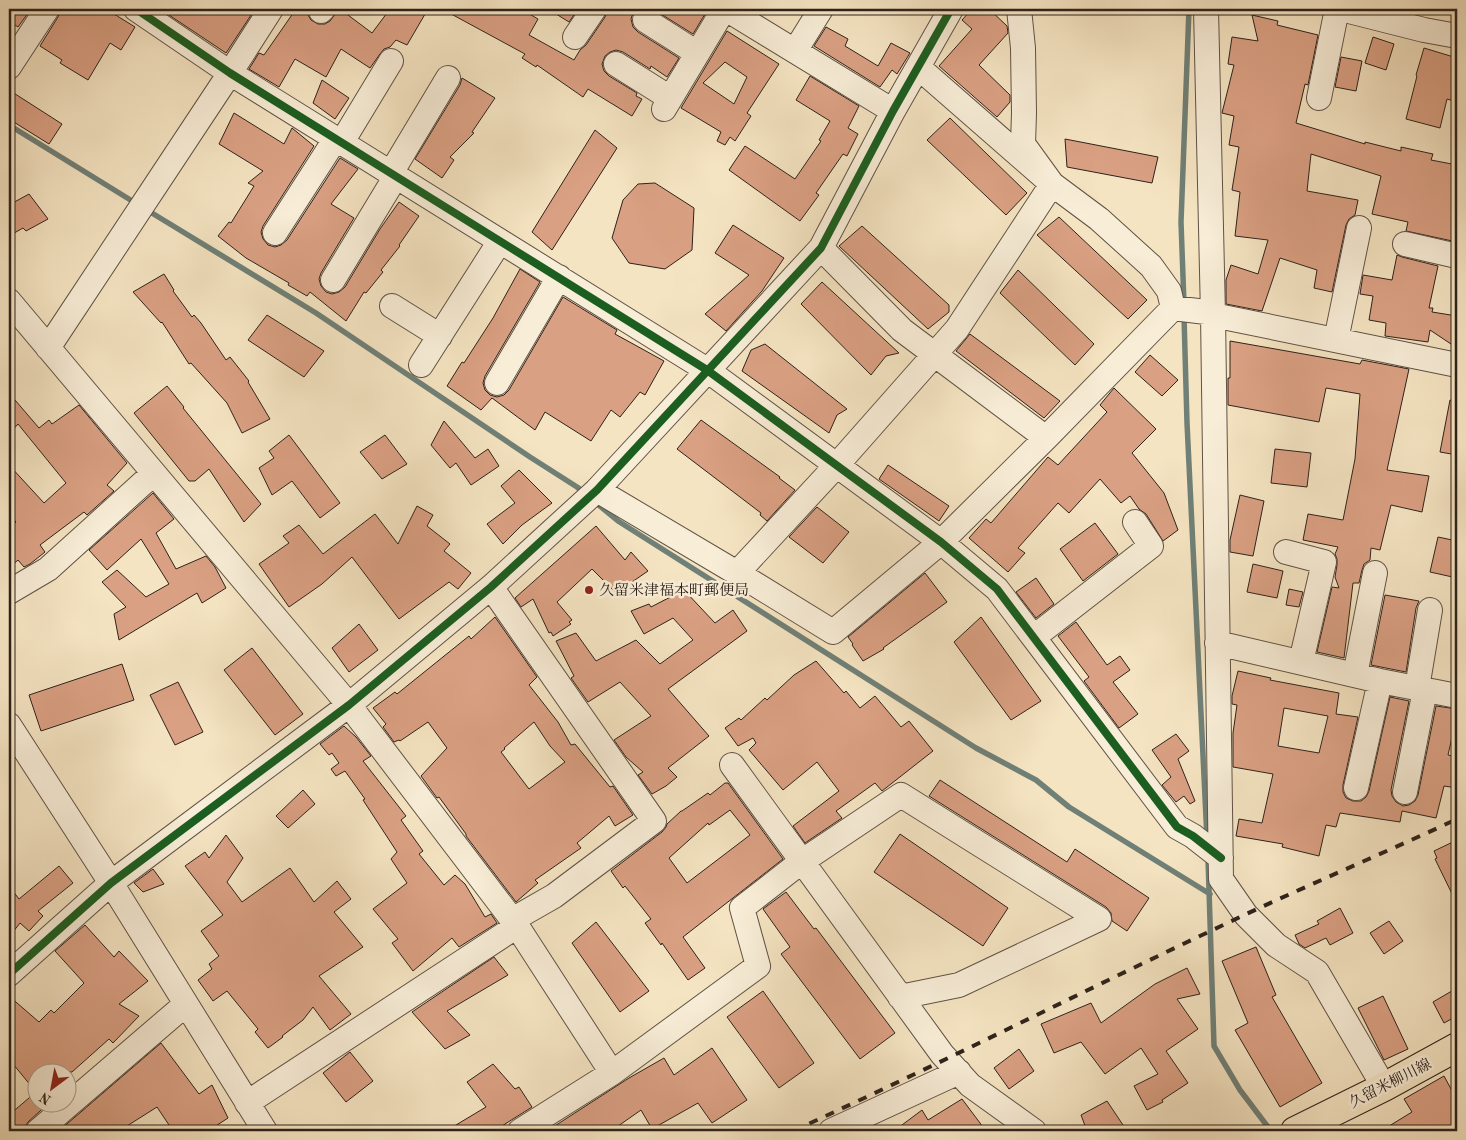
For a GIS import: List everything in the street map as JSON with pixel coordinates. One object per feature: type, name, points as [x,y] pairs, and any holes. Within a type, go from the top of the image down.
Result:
[{"type":"main road","name":"久留米柳川線","points":[[1295,1131],[1384,1087],[1457,1047]]},
{"type":"street","points":[[9,67],[47,9]]},
{"type":"street","points":[[136,9],[230,73],[707,370],[941,542],[997,589],[1178,827],[1193,836],[1220,858]]},
{"type":"street","points":[[48,348],[271,9]]},
{"type":"street","points":[[575,37],[594,9]]},
{"type":"street","points":[[616,64],[667,103],[725,9],[893,112]]},
{"type":"street","points":[[795,51],[821,9]]},
{"type":"street","points":[[9,974],[111,883],[349,705],[491,587],[597,490],[821,248],[893,112],[951,9]]},
{"type":"street","points":[[1019,9],[1024,113],[1022,144],[1052,184]]},
{"type":"street","points":[[1206,9],[1209,314],[1220,858],[1222,879],[1246,915],[1276,944],[1317,972],[1384,1087]]},
{"type":"street","points":[[1319,98],[1337,9]]},
{"type":"street","points":[[1341,9],[1424,30],[1457,36]]},
{"type":"street","points":[[645,20],[698,53]]},
{"type":"street","points":[[275,233],[391,61]]},
{"type":"street","points":[[918,67],[1052,184],[1098,219],[1151,266],[1169,291],[1172,308]]},
{"type":"street","points":[[333,280],[448,78]]},
{"type":"street","points":[[737,573],[836,466],[957,329],[1052,184]]},
{"type":"street","points":[[1336,340],[1359,228]]},
{"type":"street","points":[[421,365],[500,241]]},
{"type":"street","points":[[1405,244],[1457,256]]},
{"type":"street","points":[[821,248],[902,330],[1046,438]]},
{"type":"street","points":[[497,383],[558,277]]},
{"type":"street","points":[[9,300],[153,474],[349,705],[514,923],[612,1074]]},
{"type":"street","points":[[392,306],[440,336]]},
{"type":"street","points":[[1172,308],[1457,365]]},
{"type":"street","points":[[597,490],[833,632],[941,542],[1046,438],[1172,308]]},
{"type":"street","points":[[9,592],[48,568],[153,474]]},
{"type":"street","points":[[1034,637],[1151,546],[1135,522]]},
{"type":"street","points":[[1286,552],[1324,562],[1301,662]]},
{"type":"street","points":[[1355,675],[1375,573]]},
{"type":"street","points":[[247,1103],[554,896],[654,821],[491,587]]},
{"type":"street","points":[[1405,792],[1421,689],[1430,610]]},
{"type":"street","points":[[1217,643],[1380,681],[1457,696]]},
{"type":"street","points":[[1356,788],[1380,681]]},
{"type":"street","points":[[9,725],[111,883],[265,1131]]},
{"type":"street","points":[[732,765],[942,1054],[970,1085],[1034,1131]]},
{"type":"street","points":[[520,1131],[612,1074],[758,966],[742,908],[801,862],[901,795],[1099,919],[959,985],[900,997]]},
{"type":"street","points":[[44,1129],[186,1004]]},
{"type":"street","points":[[831,1131],[959,1072]]},
{"type":"building","points":[[9,9],[31,9],[18,27],[9,21]]},
{"type":"building","points":[[61,9],[106,9],[135,27],[121,50],[110,43],[88,80],[60,63],[62,60],[40,46]]},
{"type":"building","points":[[160,9],[255,9],[226,53]]},
{"type":"building","points":[[296,9],[308,9],[308,15],[311,20],[318,24],[325,24],[336,13],[336,9],[340,9],[372,33],[390,9],[428,9],[407,45],[396,40],[390,47],[384,49],[370,68],[341,49],[326,77],[295,59],[279,87],[249,69],[259,53],[264,55]]},
{"type":"building","points":[[442,9],[521,9],[538,19],[529,35],[574,60],[605,17],[608,9],[638,9],[633,13],[631,19],[633,27],[679,58],[667,77],[651,66],[650,69],[623,52],[616,50],[605,56],[602,64],[604,71],[637,93],[636,96],[642,99],[632,116],[588,89],[583,97],[537,65],[536,67],[522,58],[525,54]]},
{"type":"building","points":[[548,9],[578,9],[569,22]]},
{"type":"building","points":[[653,9],[708,9],[693,34]]},
{"type":"building","points":[[972,9],[989,9],[1007,26],[1008,33],[979,65],[1010,95],[1010,102],[997,117],[939,66],[972,29],[962,20]]},
{"type":"building","points":[[1252,15],[1278,21],[1277,25],[1318,35],[1308,85],[1305,84],[1296,123],[1365,144],[1365,142],[1401,151],[1401,147],[1433,154],[1431,160],[1457,165],[1457,242],[1406,231],[1408,222],[1372,214],[1381,176],[1311,154],[1307,191],[1358,200],[1355,215],[1349,219],[1346,225],[1332,292],[1314,288],[1317,270],[1280,258],[1262,311],[1226,304],[1226,280],[1231,265],[1258,274],[1268,240],[1235,236],[1240,192],[1232,190],[1239,147],[1229,145],[1234,116],[1222,113],[1234,65],[1228,64],[1232,37],[1258,41]]},
{"type":"building","points":[[826,27],[848,39],[845,46],[878,66],[891,43],[910,53],[897,74],[892,70],[880,87],[814,46]]},
{"type":"building","points":[[727,31],[779,64],[747,113],[751,116],[735,141],[730,137],[725,145],[717,141],[721,132],[681,108]],"holes":[[[725,62],[747,77],[734,104],[703,83]]]},
{"type":"building","points":[[1373,37],[1394,44],[1386,70],[1365,63]]},
{"type":"building","points":[[1424,48],[1457,58],[1457,102],[1447,99],[1440,128],[1406,119]]},
{"type":"building","points":[[1341,57],[1362,61],[1356,91],[1335,87]]},
{"type":"building","points":[[810,76],[859,106],[848,128],[858,134],[847,156],[843,154],[816,193],[819,195],[800,221],[729,170],[745,146],[795,179],[821,141],[819,140],[830,121],[796,100]]},
{"type":"building","points":[[462,78],[495,98],[472,132],[474,133],[450,157],[454,160],[442,178],[415,159],[460,85]]},
{"type":"building","points":[[322,80],[349,98],[335,119],[313,103]]},
{"type":"building","points":[[9,90],[62,124],[49,144],[9,119]]},
{"type":"building","points":[[234,113],[284,144],[292,128],[314,146],[263,226],[261,232],[263,239],[268,245],[275,247],[287,240],[340,158],[358,169],[331,204],[354,218],[321,273],[319,279],[321,286],[326,292],[332,294],[339,292],[345,287],[380,229],[399,202],[419,216],[400,246],[381,270],[383,272],[366,293],[364,292],[346,321],[310,292],[307,296],[288,285],[289,283],[246,258],[218,236],[229,222],[231,223],[254,186],[248,183],[263,171],[219,144]]},
{"type":"building","points":[[950,118],[1027,193],[1006,215],[927,140]]},
{"type":"building","points":[[595,130],[617,148],[552,250],[532,232]]},
{"type":"building","points":[[1065,139],[1158,157],[1152,183],[1067,167]]},
{"type":"building","points":[[655,183],[694,208],[692,250],[665,269],[629,263],[612,238],[623,200],[638,184]]},
{"type":"building","points":[[29,194],[48,219],[26,231],[23,228],[9,236],[9,205]]},
{"type":"building","points":[[1059,217],[1147,300],[1128,319],[1037,235]]},
{"type":"building","points":[[733,225],[784,258],[762,291],[726,331],[705,314],[749,275],[715,253]]},
{"type":"building","points":[[862,226],[949,305],[949,312],[928,329],[839,246]]},
{"type":"building","points":[[1397,255],[1438,266],[1429,308],[1433,308],[1432,312],[1457,316],[1457,348],[1430,330],[1428,342],[1385,336],[1386,323],[1369,320],[1373,296],[1360,294],[1363,275],[1392,280]]},
{"type":"building","points":[[520,269],[540,282],[485,376],[483,383],[485,390],[490,395],[497,397],[504,395],[509,390],[563,297],[617,330],[615,334],[664,361],[645,395],[640,392],[620,417],[611,410],[591,441],[545,412],[535,430],[492,398],[481,410],[447,386],[493,318]]},
{"type":"building","points":[[1018,270],[1094,344],[1075,365],[1000,293]]},
{"type":"building","points":[[164,274],[173,291],[192,317],[194,315],[201,323],[226,360],[230,357],[249,381],[270,419],[242,433],[227,403],[191,363],[189,364],[162,322],[133,292]]},
{"type":"building","points":[[822,282],[899,353],[886,356],[871,375],[801,304]]},
{"type":"building","points":[[267,315],[324,351],[304,377],[248,340]]},
{"type":"building","points":[[970,334],[1060,401],[1044,418],[956,351]]},
{"type":"building","points":[[1230,341],[1360,364],[1362,360],[1409,369],[1387,470],[1429,476],[1422,512],[1391,505],[1380,550],[1371,548],[1370,560],[1364,564],[1359,583],[1353,583],[1344,658],[1317,652],[1332,587],[1339,588],[1335,577],[1337,559],[1335,554],[1338,547],[1303,540],[1308,514],[1343,520],[1355,459],[1360,394],[1326,388],[1319,422],[1228,405]]},
{"type":"building","points":[[765,344],[847,409],[837,415],[829,433],[742,371],[751,350]]},
{"type":"building","points":[[1150,355],[1178,380],[1162,396],[1135,372]]},
{"type":"building","points":[[167,386],[261,504],[244,522],[209,469],[195,481],[189,481],[134,413]]},
{"type":"building","points":[[1114,388],[1156,429],[1132,453],[1164,493],[1178,530],[1163,541],[1146,514],[1139,509],[1130,496],[1121,503],[1100,479],[1069,513],[1058,503],[1018,548],[1025,553],[1008,572],[969,538],[986,519],[991,523],[1048,457],[1058,465],[1107,412],[1100,405]]},
{"type":"building","points":[[9,393],[39,428],[49,420],[52,424],[79,405],[127,463],[107,485],[114,491],[87,515],[84,512],[40,545],[45,552],[30,564],[24,567],[18,560],[9,568],[9,529],[16,522],[9,514],[9,465],[44,503],[66,483],[18,424],[9,434]]},
{"type":"building","points":[[1450,400],[1457,401],[1457,455],[1440,452]]},
{"type":"building","points":[[701,420],[795,490],[767,521],[760,515],[761,513],[677,449]]},
{"type":"building","points":[[444,421],[475,458],[488,449],[499,466],[471,485],[456,463],[450,468],[431,445]]},
{"type":"building","points":[[289,435],[340,503],[320,518],[292,481],[272,495],[259,468],[274,458],[269,451]]},
{"type":"building","points":[[385,435],[407,464],[382,479],[360,452]]},
{"type":"building","points":[[1275,449],[1311,453],[1307,487],[1271,483]]},
{"type":"building","points":[[888,465],[949,506],[939,521],[879,479]]},
{"type":"building","points":[[519,470],[552,503],[522,525],[503,544],[487,524],[515,503],[501,486]]},
{"type":"building","points":[[153,493],[174,519],[156,533],[176,569],[206,556],[215,567],[226,588],[202,603],[197,593],[119,640],[114,614],[126,607],[102,582],[117,570],[146,597],[169,584],[141,539],[107,570],[89,550]]},
{"type":"building","points":[[1240,495],[1264,501],[1253,556],[1230,552],[1230,540]]},
{"type":"building","points":[[417,506],[433,515],[427,526],[450,544],[444,551],[471,573],[458,589],[449,582],[399,619],[352,557],[322,584],[289,607],[259,564],[289,543],[283,536],[299,525],[323,554],[375,514],[398,544]]},
{"type":"building","points":[[817,507],[849,532],[823,563],[789,537]]},
{"type":"building","points":[[1095,523],[1118,554],[1083,581],[1060,549]]},
{"type":"building","points":[[596,526],[625,560],[631,552],[648,571],[616,593],[592,569],[557,602],[572,620],[569,622],[571,624],[553,636],[551,632],[549,633],[533,599],[521,607],[515,598]]},
{"type":"building","points":[[1438,537],[1457,541],[1457,578],[1430,572]]},
{"type":"building","points":[[1253,564],[1283,571],[1277,598],[1247,592]]},
{"type":"building","points":[[925,573],[947,602],[884,649],[863,661],[848,637]]},
{"type":"building","points":[[1036,578],[1054,604],[1036,618],[1016,592]]},
{"type":"building","points":[[1289,589],[1303,592],[1299,607],[1286,605]]},
{"type":"building","points":[[684,590],[715,623],[733,610],[747,631],[668,689],[709,736],[668,768],[677,777],[652,794],[638,775],[643,772],[626,757],[614,740],[651,716],[620,682],[588,702],[571,678],[574,676],[556,641],[576,633],[596,661],[636,640],[660,664],[693,640],[673,618],[644,634],[631,611],[649,604],[651,607]]},
{"type":"building","points":[[1385,595],[1419,601],[1416,608],[1406,672],[1371,665]]},
{"type":"building","points":[[495,617],[537,677],[529,685],[558,722],[571,745],[575,744],[610,787],[613,786],[633,815],[615,826],[609,816],[577,843],[581,848],[535,880],[538,883],[516,902],[439,797],[437,798],[421,776],[447,748],[428,722],[400,741],[394,742],[383,727],[386,724],[373,708],[395,692],[397,694],[469,636],[471,639]],"holes":[[[534,722],[550,746],[565,762],[529,789],[501,752]]]},
{"type":"building","points":[[981,617],[1041,701],[1011,720],[954,642]]},
{"type":"building","points":[[1076,622],[1107,665],[1120,656],[1130,670],[1113,682],[1138,714],[1119,728],[1084,681],[1089,677],[1058,636]]},
{"type":"building","points":[[359,624],[378,650],[349,672],[332,648]]},
{"type":"building","points":[[252,648],[303,714],[275,735],[224,670]]},
{"type":"building","points":[[816,661],[860,708],[875,696],[901,727],[909,721],[933,751],[882,791],[875,783],[836,811],[842,818],[805,843],[793,826],[839,791],[817,762],[783,790],[749,750],[756,743],[753,738],[738,746],[725,728],[739,718],[741,720],[765,698],[767,700],[794,675]]},
{"type":"building","points":[[122,664],[134,700],[41,731],[29,695]]},
{"type":"building","points":[[1238,671],[1271,678],[1270,680],[1339,693],[1336,714],[1358,717],[1343,785],[1343,792],[1346,798],[1353,801],[1361,801],[1369,791],[1390,697],[1409,701],[1391,790],[1396,802],[1403,806],[1415,801],[1418,795],[1436,706],[1457,709],[1448,755],[1457,757],[1457,788],[1444,786],[1436,818],[1402,811],[1400,822],[1340,813],[1336,827],[1326,825],[1319,856],[1282,847],[1283,844],[1236,836],[1239,819],[1262,823],[1273,774],[1233,767],[1233,733],[1237,705],[1232,704]],"holes":[[[1284,708],[1328,716],[1319,753],[1278,746]]]},
{"type":"building","points":[[178,682],[203,732],[175,745],[150,695]]},
{"type":"building","points":[[344,726],[356,737],[371,756],[363,761],[406,816],[401,820],[423,851],[419,854],[444,885],[455,875],[465,884],[485,917],[491,914],[497,923],[459,947],[452,938],[413,971],[392,943],[398,939],[373,909],[407,883],[391,859],[397,852],[363,800],[365,799],[345,771],[336,776],[331,769],[339,763],[332,753],[329,755],[320,744]]},
{"type":"building","points":[[1176,734],[1189,751],[1178,759],[1195,801],[1190,804],[1184,796],[1176,802],[1162,785],[1171,777],[1152,750]]},
{"type":"building","points":[[940,780],[1067,862],[1075,849],[1149,898],[1127,931],[1112,921],[1111,913],[1106,907],[929,796]]},
{"type":"building","points":[[725,783],[728,783],[783,859],[683,937],[705,968],[688,980],[662,943],[661,945],[645,923],[651,919],[625,886],[623,888],[611,871],[662,832],[667,824],[681,811],[708,793],[710,795]],"holes":[[[730,810],[750,835],[687,883],[669,858],[708,823],[709,825]]]},
{"type":"building","points":[[303,790],[315,804],[288,828],[276,816]]},
{"type":"building","points":[[900,834],[1008,908],[983,946],[874,872]]},
{"type":"building","points":[[226,835],[243,858],[227,882],[242,902],[290,868],[314,902],[337,881],[351,899],[334,912],[363,947],[319,976],[351,1014],[330,1030],[313,1007],[303,1020],[268,1048],[255,1032],[258,1029],[227,991],[213,1001],[198,980],[212,969],[209,964],[219,956],[201,931],[223,915],[185,866],[205,852],[209,858]]},
{"type":"building","points":[[1457,840],[1457,904],[1435,859],[1437,858],[1434,851]]},
{"type":"building","points":[[59,866],[73,883],[38,911],[43,916],[29,931],[20,923],[9,937],[9,886],[19,899]]},
{"type":"building","points":[[153,869],[164,884],[143,892],[134,883]]},
{"type":"building","points":[[786,892],[814,929],[816,928],[895,1033],[860,1059],[781,954],[790,947],[763,909]]},
{"type":"building","points":[[1340,908],[1353,933],[1330,945],[1326,938],[1305,948],[1299,944],[1295,935],[1319,924],[1317,921]]},
{"type":"building","points":[[1389,921],[1403,941],[1384,954],[1370,933]]},
{"type":"building","points":[[596,922],[649,991],[620,1012],[572,943]]},
{"type":"building","points":[[85,925],[114,957],[119,951],[148,981],[119,1004],[139,1016],[113,1043],[109,1039],[78,1067],[78,1062],[28,1062],[28,1082],[9,1059],[9,996],[39,1022],[51,1010],[54,1013],[84,983],[55,951]]},
{"type":"building","points":[[1256,947],[1276,995],[1272,997],[1322,1083],[1280,1107],[1235,1030],[1248,1023],[1222,961]]},
{"type":"building","points":[[494,957],[508,975],[447,1011],[470,1035],[445,1049],[412,1012]]},
{"type":"building","points":[[1187,968],[1200,994],[1177,999],[1198,1029],[1166,1051],[1188,1083],[1162,1100],[1163,1102],[1147,1110],[1134,1086],[1158,1074],[1141,1048],[1105,1074],[1081,1042],[1054,1053],[1041,1024],[1091,1003],[1101,1023],[1155,984]]},
{"type":"building","points":[[1457,988],[1457,1016],[1444,1023],[1433,1002]]},
{"type":"building","points":[[763,991],[814,1063],[779,1088],[727,1017]]},
{"type":"building","points":[[1383,996],[1408,1049],[1384,1060],[1358,1008]]},
{"type":"building","points":[[161,1043],[199,1094],[212,1085],[228,1118],[208,1131],[173,1131],[157,1107],[119,1131],[60,1130]]},
{"type":"building","points":[[712,1048],[747,1100],[712,1123],[698,1103],[652,1129],[641,1110],[611,1131],[547,1131],[629,1078],[664,1058],[674,1075]]},
{"type":"building","points":[[1019,1049],[1034,1071],[1009,1089],[994,1068]]},
{"type":"building","points":[[350,1052],[373,1081],[346,1102],[323,1073]]},
{"type":"building","points":[[493,1064],[515,1089],[519,1087],[532,1107],[494,1131],[446,1131],[486,1107],[467,1082]]},
{"type":"building","points":[[1444,1076],[1457,1100],[1457,1131],[1381,1131],[1412,1112],[1404,1099]]},
{"type":"building","points":[[28,1099],[28,1112],[39,1112],[25,1126],[25,1131],[9,1131],[9,1115]]},
{"type":"building","points":[[962,1099],[986,1131],[894,1131],[922,1110],[928,1120]]},
{"type":"building","points":[[1107,1101],[1127,1131],[1087,1131],[1081,1115]]},
{"type":"waterway","points":[[1184,304],[1181,222],[1189,9]]},
{"type":"waterway","points":[[9,125],[137,204]]},
{"type":"waterway","points":[[147,210],[316,313],[586,494]]},
{"type":"waterway","points":[[1184,316],[1187,423],[1207,838]]},
{"type":"waterway","points":[[595,502],[618,521],[976,748],[1036,780],[1069,807],[1210,894]]},
{"type":"waterway","points":[[1208,858],[1214,1046],[1240,1090],[1271,1131]]},
{"type":"railway","points":[[793,1131],[1166,952],[1457,819]]},
{"type":"cycle path","points":[[136,9],[230,73],[707,370],[941,542],[997,589],[1177,827],[1193,836],[1221,858]]},
{"type":"cycle path","points":[[9,974],[111,883],[349,705],[491,587],[597,490],[821,248],[893,111],[951,9]]},
{"type":"place","name":"久留米津福本町郵便局","points":[[589,590]]}]
